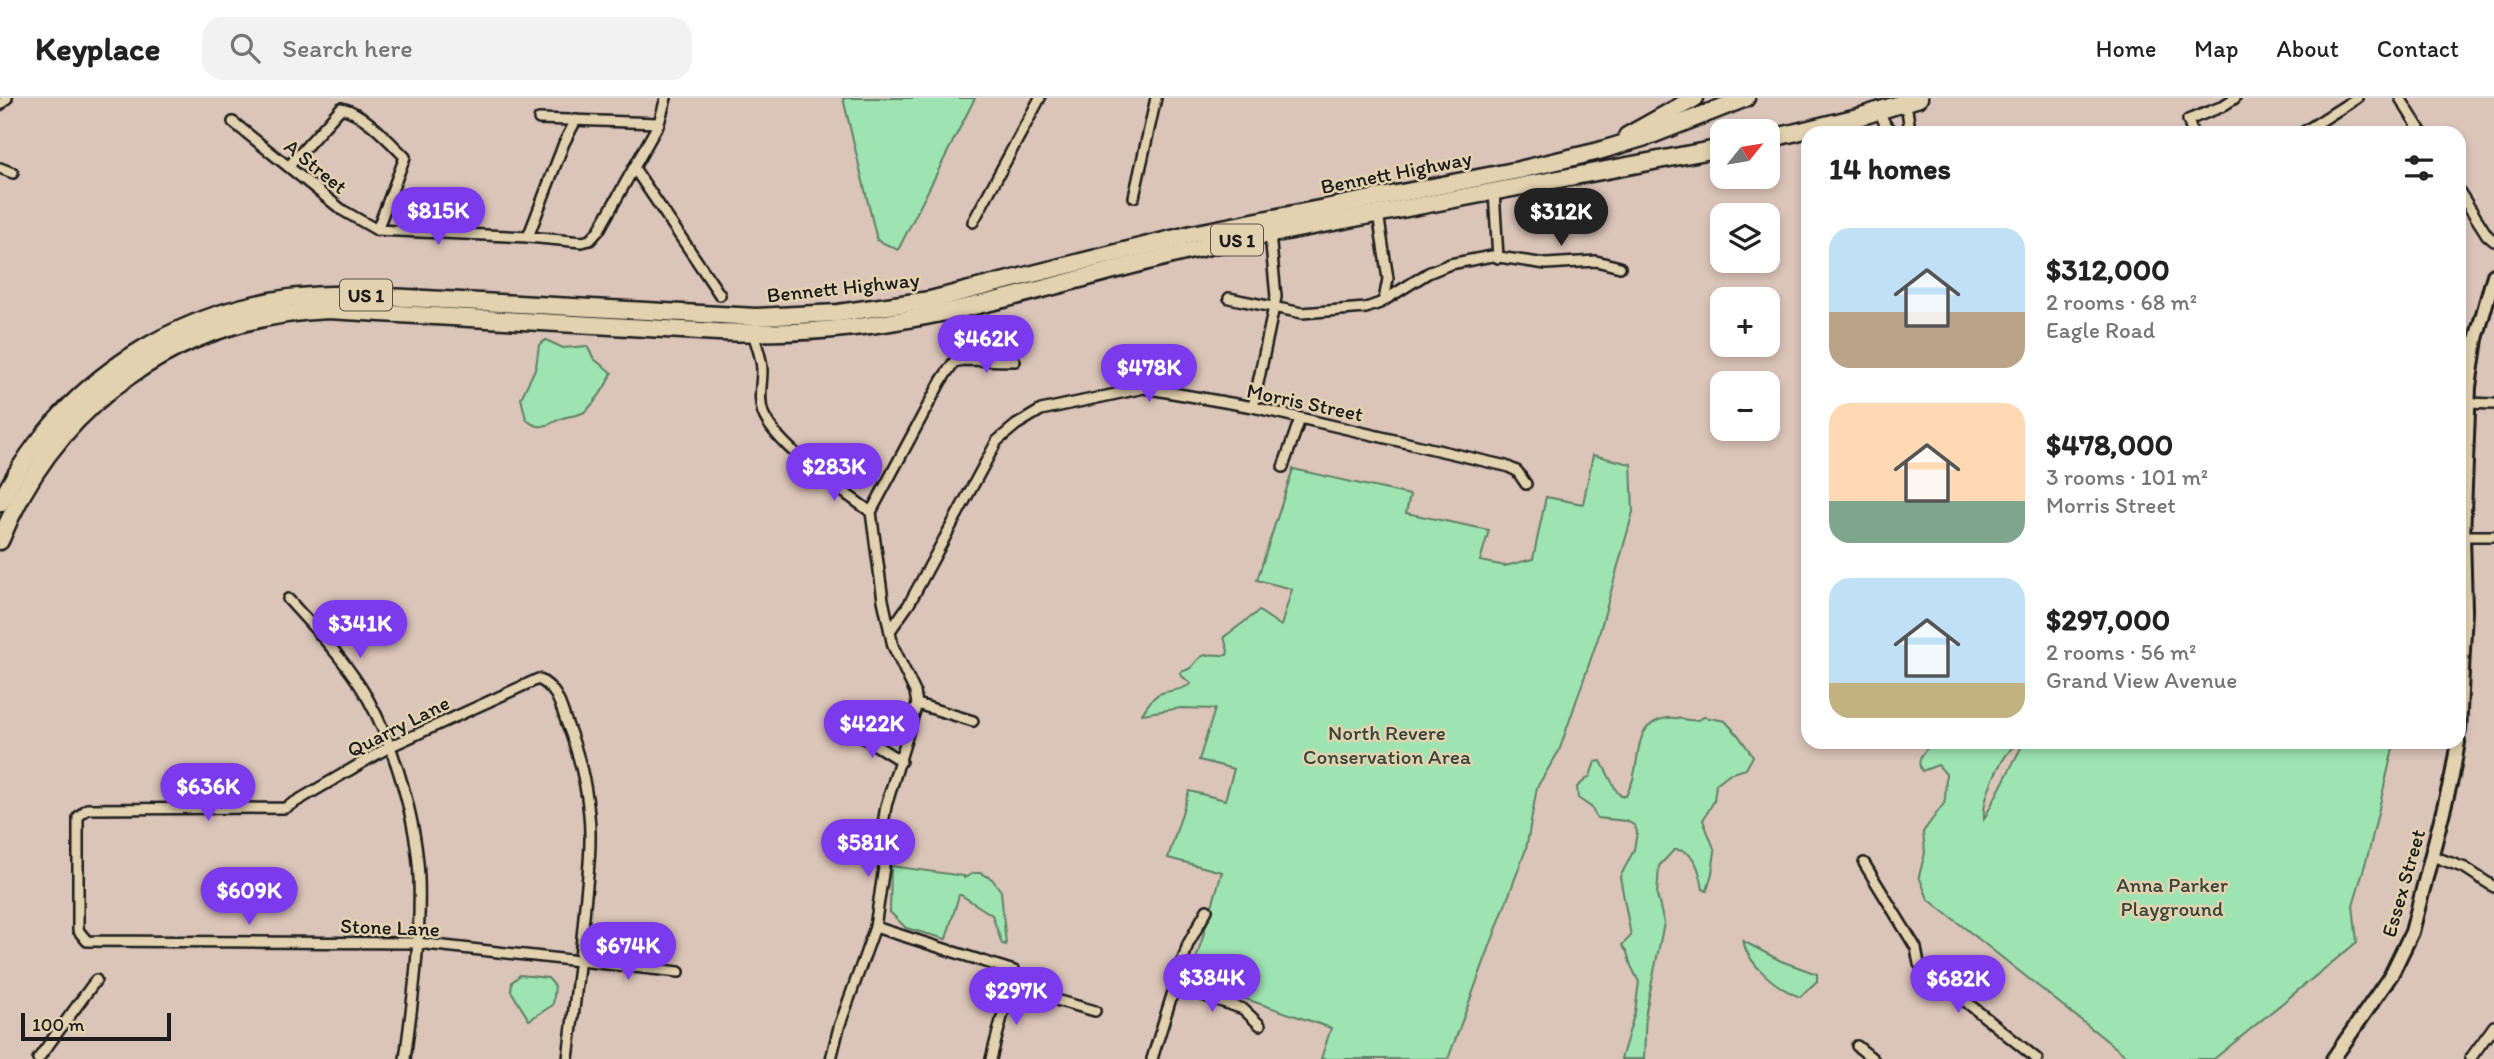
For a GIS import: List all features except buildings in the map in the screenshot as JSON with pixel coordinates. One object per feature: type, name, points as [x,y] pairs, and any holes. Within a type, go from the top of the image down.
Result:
[{"type":"highway","points":[[1595,152],[1695,98]]},
{"type":"highway","name":"Bennett Highway","points":[[0,502],[41,437],[73,402],[108,372],[138,351],[188,325],[258,302],[332,294],[719,317],[782,317],[866,310],[958,293],[1203,231],[1519,170],[1595,152],[1674,128],[1746,98]]},
{"type":"highway","points":[[1820,126],[1912,100]]},
{"type":"highway","points":[[1780,136],[1801,131]]},
{"type":"highway","name":"Bennett Highway","points":[[0,541],[34,474],[55,444],[93,404],[122,380],[160,356],[202,335],[237,324],[291,313],[328,310],[753,333],[830,330],[912,319],[967,307],[1156,258],[1270,234],[1710,150]]},
{"type":"main road","points":[[2466,364],[2494,275]]},
{"type":"main road","points":[[2466,379],[2466,426]]},
{"type":"main road","name":"Essex Street","points":[[2333,1059],[2400,959],[2416,920],[2457,749]]},
{"type":"street","points":[[0,105],[7,98]]},
{"type":"street","points":[[666,98],[659,123],[634,169],[720,295]]},
{"type":"street","points":[[973,222],[1040,98]]},
{"type":"street","points":[[1134,197],[1156,98]]},
{"type":"street","points":[[2189,125],[2235,98]]},
{"type":"street","points":[[2313,126],[2357,98]]},
{"type":"street","points":[[2400,98],[2418,126]]},
{"type":"street","points":[[1909,126],[1912,100]]},
{"type":"street","points":[[289,166],[341,108],[350,110],[386,137],[405,157],[377,230]]},
{"type":"street","points":[[1879,111],[1887,126]]},
{"type":"street","points":[[539,119],[659,123]]},
{"type":"street","points":[[528,237],[564,143],[576,120]]},
{"type":"street","name":"A Street","points":[[233,122],[342,209],[377,230],[582,242],[590,240],[599,230],[634,169]]},
{"type":"street","points":[[0,168],[13,173]]},
{"type":"street","points":[[1494,191],[1498,258]]},
{"type":"street","points":[[2466,202],[2487,235],[2494,241]]},
{"type":"street","points":[[1378,213],[1388,279],[1384,300]]},
{"type":"street","points":[[1253,407],[1274,308],[1276,282],[1270,234]]},
{"type":"street","points":[[1229,298],[1312,313],[1366,308],[1450,264],[1492,256],[1545,264],[1596,256],[1620,267]]},
{"type":"street","points":[[753,333],[762,367],[759,394],[764,414],[785,443],[871,512]]},
{"type":"street","points":[[831,1059],[839,1027],[875,927],[884,867],[882,830],[886,806],[917,704],[915,692],[890,631],[871,512],[941,381],[954,362],[1015,361]]},
{"type":"street","name":"Morris Street","points":[[890,631],[909,604],[997,441],[1016,425],[1047,408],[1140,388],[1253,407],[1506,466],[1521,475],[1526,484]]},
{"type":"street","points":[[2468,403],[2494,404]]},
{"type":"street","points":[[1283,467],[1300,419]]},
{"type":"street","points":[[2466,536],[2494,536]]},
{"type":"street","points":[[288,600],[355,678],[375,713],[410,813],[419,877],[417,943],[405,1059]]},
{"type":"street","name":"Quarry Lane","points":[[78,913],[78,817],[87,809],[285,808],[388,747],[538,679],[549,684],[557,696],[575,743],[590,817],[580,962],[568,1059]]},
{"type":"street","points":[[917,704],[973,720]]},
{"type":"street","points":[[859,735],[901,761]]},
{"type":"street","points":[[2432,856],[2465,868],[2494,887]]},
{"type":"street","points":[[1864,863],[1916,948],[1919,964],[2037,1059]]},
{"type":"street","points":[[1152,1059],[1188,944],[1207,910]]},
{"type":"street","name":"Stone Lane","points":[[78,913],[78,930],[87,941],[417,943],[679,972]]},
{"type":"street","points":[[875,927],[1014,971],[991,1059]]},
{"type":"street","points":[[38,1059],[96,980]]},
{"type":"street","points":[[1176,986],[1243,1009],[1260,1025]]},
{"type":"street","points":[[1010,987],[1095,1011]]},
{"type":"street","points":[[2470,1059],[2494,1026]]},
{"type":"street","points":[[1857,1045],[1873,1059]]},
{"type":"green space","points":[[843,98],[975,98],[898,250],[877,240]]},
{"type":"green space","points":[[546,340],[563,348],[587,346],[594,359],[612,373],[598,397],[585,412],[536,426],[526,419],[521,398],[536,367],[539,345]]},
{"type":"green space","name":"North Revere Conservation Area","points":[[1593,455],[1631,464],[1633,512],[1598,638],[1559,751],[1537,787],[1526,849],[1448,1059],[1321,1059],[1331,1028],[1190,980],[1222,872],[1168,858],[1189,791],[1225,800],[1234,769],[1199,760],[1215,709],[1181,708],[1142,714],[1155,697],[1191,684],[1181,672],[1201,657],[1210,654],[1227,655],[1224,637],[1259,611],[1281,626],[1292,589],[1257,580],[1293,469],[1410,495],[1406,513],[1489,530],[1480,561],[1505,566],[1533,559],[1546,497],[1583,504]]},
{"type":"green space","points":[[1704,717],[1725,721],[1753,756],[1746,769],[1729,774],[1716,784],[1714,801],[1703,820],[1715,851],[1707,891],[1703,889],[1695,862],[1687,853],[1674,850],[1659,866],[1657,895],[1664,923],[1646,1011],[1644,1059],[1621,1059],[1635,1012],[1639,982],[1622,945],[1631,936],[1620,877],[1634,850],[1637,832],[1635,826],[1627,821],[1597,818],[1591,807],[1578,798],[1577,787],[1590,776],[1595,762],[1601,761],[1617,792],[1626,796],[1633,778],[1641,740],[1649,726],[1667,718],[1695,720]]},
{"type":"green space","name":"Anna Parker Playground","points":[[2011,749],[1989,789],[1984,819],[2020,749],[2393,749],[2369,851],[2353,905],[2357,942],[2214,1059],[2130,1059],[1928,899],[1919,876],[1925,853],[1923,832],[1945,802],[1946,774],[1938,765],[1922,771],[1919,762],[1925,751]]},
{"type":"green space","points":[[891,866],[964,878],[981,873],[992,879],[1001,891],[1006,945],[1002,944],[992,915],[961,895],[946,939],[906,928],[890,912]]},
{"type":"green space","points":[[1743,941],[1781,961],[1817,974],[1817,981],[1800,997],[1791,993],[1773,982],[1757,967]]},
{"type":"green space","points":[[520,975],[548,978],[555,986],[553,1005],[529,1020],[511,991],[512,982]]}]
